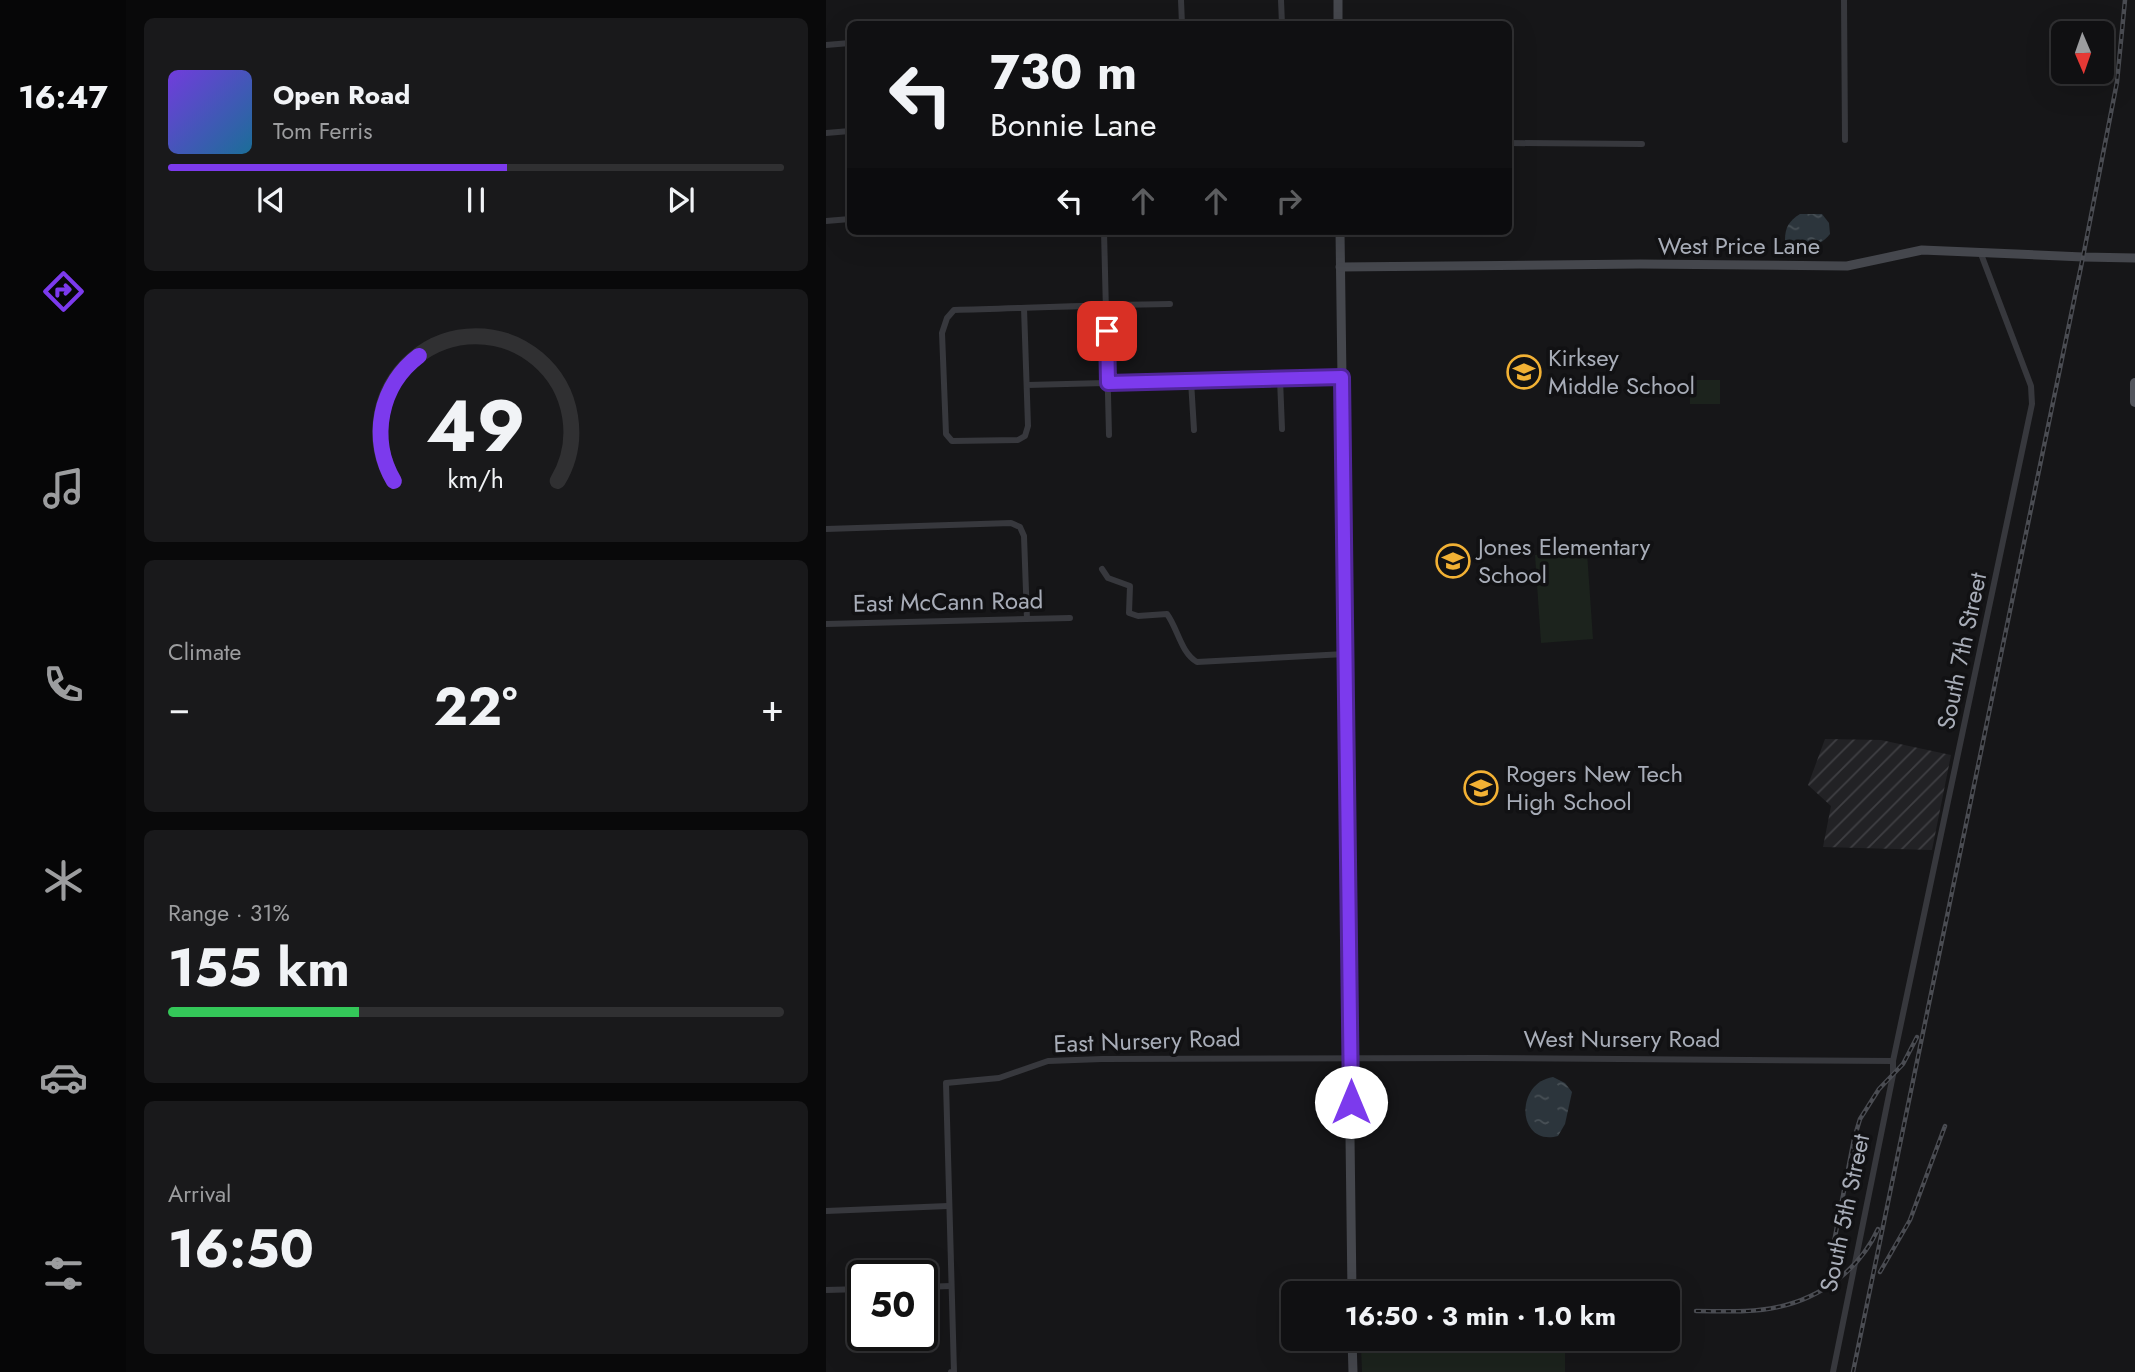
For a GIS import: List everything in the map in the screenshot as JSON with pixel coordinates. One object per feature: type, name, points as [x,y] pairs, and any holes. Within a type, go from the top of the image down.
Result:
[{"type":"main road","points":[[1338,0],[1338,21]]},
{"type":"main road","points":[[1340,235],[1352,1281]]},
{"type":"main road","name":"West Price Lane","points":[[1340,267],[1640,264],[1847,266],[1922,250],[2135,258]]},
{"type":"main road","points":[[2135,383],[2135,402]]},
{"type":"main road","points":[[1352,1351],[1353,1372]]},
{"type":"street","points":[[1181,0],[1182,21]]},
{"type":"street","points":[[1281,0],[1282,21]]},
{"type":"street","points":[[1844,0],[1845,140]]},
{"type":"street","points":[[826,46],[847,43]]},
{"type":"street","points":[[826,133],[847,131]]},
{"type":"street","points":[[1512,143],[1642,144]]},
{"type":"street","points":[[826,221],[847,219]]},
{"type":"street","points":[[1104,235],[1109,435]]},
{"type":"street","name":"South 7th Street","points":[[1894,1061],[2032,404],[2031,386],[1981,254]]},
{"type":"street","points":[[1024,308],[1028,426],[1025,436],[1018,440],[964,443],[952,441],[946,433],[942,333],[947,318],[954,310],[1106,305],[1170,304]]},
{"type":"street","points":[[1027,385],[1342,377]]},
{"type":"street","points":[[1280,379],[1282,429]]},
{"type":"street","points":[[1191,381],[1194,430]]},
{"type":"street","points":[[826,529],[1010,523],[1020,527],[1024,536],[1027,620]]},
{"type":"street","points":[[1102,569],[1108,578],[1130,586],[1129,613],[1138,616],[1167,614],[1190,658],[1197,662],[1345,654]]},
{"type":"street","name":"East McCann Road","points":[[826,624],[1070,618]]},
{"type":"street","name":"East Nursery Road","points":[[948,1206],[946,1083],[999,1078],[1048,1061],[1252,1057],[1351,1059]]},
{"type":"street","name":"West Nursery Road","points":[[1351,1059],[1894,1061]]},
{"type":"street","name":"South 5th Street","points":[[1833,1372],[1894,1061]]},
{"type":"street","points":[[826,1211],[948,1206],[953,1372]]},
{"type":"street","points":[[938,1286],[951,1286]]},
{"type":"street","points":[[826,1290],[847,1289]]},
{"type":"shaded area","points":[[1690,380],[1720,380],[1720,404],[1690,404]]},
{"type":"shaded area","points":[[1587,552],[1593,639],[1541,643],[1535,555]]},
{"type":"shaded area","points":[[1825,739],[1881,740],[1951,755],[1932,850],[1823,847],[1831,806],[1808,785]]},
{"type":"shaded area","points":[[1361,1351],[1565,1351],[1565,1372],[1362,1372]]},
{"type":"water","points":[[1800,214],[1822,214],[1829,223],[1830,234],[1826,239],[1809,246],[1785,240],[1788,225]]},
{"type":"water","points":[[1553,1077],[1565,1083],[1572,1092],[1565,1124],[1558,1136],[1544,1137],[1534,1132],[1528,1124],[1527,1101],[1540,1082]]},
{"type":"railway","points":[[1853,1372],[2083,257],[2117,82],[2125,0]]},
{"type":"railway","points":[[1834,1242],[1860,1119],[1879,1089],[1903,1064],[1917,1037]]},
{"type":"railway","points":[[1880,1272],[1910,1220],[1945,1126]]},
{"type":"railway","points":[[1696,1311],[1768,1309],[1809,1297],[1850,1269],[1861,1257],[1878,1229]]},
{"type":"place","name":"Kirksey Middle School","points":[[1524,372]]},
{"type":"place","name":"Jones Elementary School","points":[[1453,561]]},
{"type":"place","name":"Rogers New Tech High School","points":[[1481,788]]},
{"type":"route","points":[[1107,331],[1108,383],[1342,377],[1351,1102]]}]
